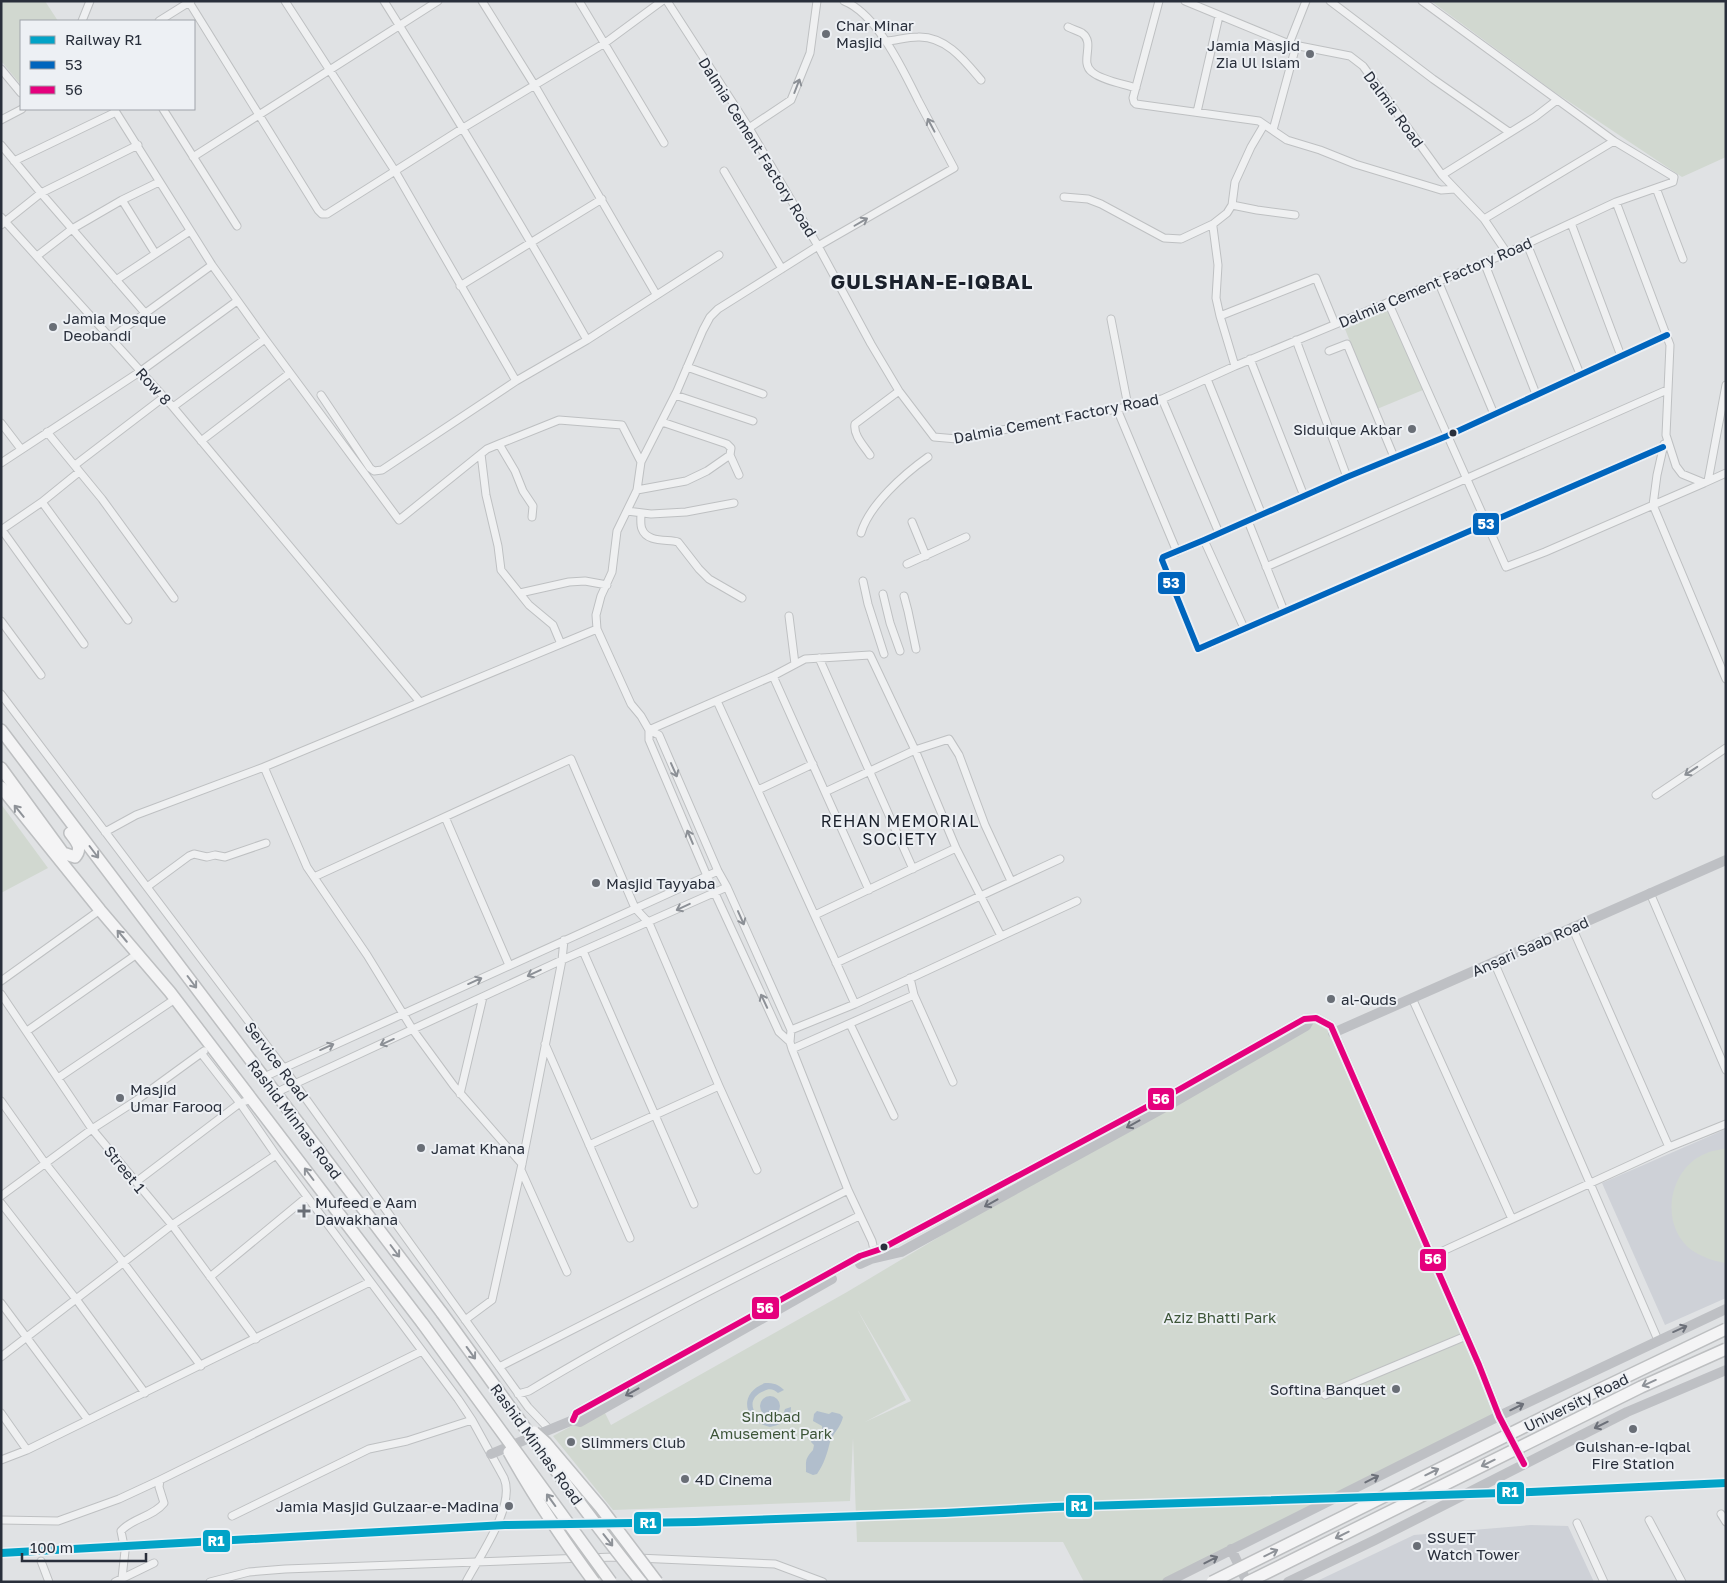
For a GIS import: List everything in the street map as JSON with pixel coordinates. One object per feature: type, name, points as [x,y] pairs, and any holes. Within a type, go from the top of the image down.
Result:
[{"type":"main road","points":[[1,731],[58,817],[78,842],[79,849],[75,857],[63,853],[1,768]]},
{"type":"main road","name":"Rashid Minhas Road","points":[[1,731],[442,1313],[595,1523],[641,1582]]},
{"type":"main road","name":"Rashid Minhas Road","points":[[1,786],[100,910],[175,998],[206,1050],[252,1099],[423,1324],[611,1582]]},
{"type":"main road","name":"University Road","points":[[1212,1582],[1578,1400],[1726,1329]]},
{"type":"main road","name":"University Road","points":[[1248,1582],[1632,1391],[1726,1349]]},
{"type":"main road","points":[[490,1417],[564,1542],[594,1582]]},
{"type":"main road","points":[[519,1420],[546,1443],[595,1501],[658,1582]]},
{"type":"street","points":[[82,20],[90,1]]},
{"type":"street","points":[[284,1],[395,170],[516,381]]},
{"type":"street","points":[[384,1],[532,242],[587,340]]},
{"type":"street","points":[[193,157],[438,1]]},
{"type":"street","points":[[482,1],[535,86],[656,294]]},
{"type":"street","points":[[579,1],[664,143]]},
{"type":"street","points":[[161,20],[190,2],[318,210],[322,214],[327,214],[463,128],[605,43],[662,1]]},
{"type":"street","name":"Dalmia Cement Factory Road","points":[[667,1],[749,128],[899,391],[934,437],[940,439],[957,439],[1117,409],[1162,398],[1250,359],[1527,244],[1616,202],[1673,182],[1675,179],[1614,141]]},
{"type":"street","points":[[749,128],[791,100],[810,53],[818,1]]},
{"type":"street","points":[[844,1],[871,22],[887,42],[954,168],[818,246],[718,309],[710,317],[675,395],[641,462],[637,490],[618,531],[612,572],[601,596],[596,615],[597,629],[631,704],[649,730],[649,740],[714,893],[778,1032],[791,1046],[848,1190],[872,1241],[875,1254]]},
{"type":"street","points":[[1159,1],[1133,98],[1136,104],[1252,120],[1273,130],[1287,140],[1320,150],[1355,164],[1441,190],[1455,189]]},
{"type":"street","name":"Dalmia Road","points":[[1185,1],[1292,45],[1350,56],[1363,66],[1442,175],[1484,219],[1506,253]]},
{"type":"street","points":[[1273,130],[1292,45],[1306,1]]},
{"type":"street","points":[[1330,1],[1508,132]]},
{"type":"street","points":[[1422,1],[1614,141],[1484,219]]},
{"type":"street","points":[[1197,112],[1219,16]]},
{"type":"street","points":[[1068,27],[1083,34],[1087,39],[1089,44],[1086,61],[1088,68],[1092,72],[1098,76],[1136,88]]},
{"type":"street","points":[[887,42],[918,37],[937,40],[961,57],[981,80]]},
{"type":"street","points":[[1,69],[20,92]]},
{"type":"street","points":[[1442,175],[1508,132],[1535,117],[1557,100]]},
{"type":"street","points":[[1,120],[20,110]]},
{"type":"street","points":[[14,161],[115,110],[212,265],[264,339],[398,520],[487,449],[559,420],[622,425],[641,462]]},
{"type":"street","points":[[163,110],[237,226]]},
{"type":"street","points":[[1064,197],[1088,200],[1101,204],[1164,238],[1181,239],[1213,224],[1227,213],[1232,205],[1235,182],[1251,147],[1264,125]]},
{"type":"street","points":[[1,145],[145,313]]},
{"type":"street","points":[[3,221],[41,193],[138,145]]},
{"type":"street","points":[[724,171],[782,269]]},
{"type":"street","points":[[37,256],[72,229],[122,200],[159,182]]},
{"type":"street","points":[[1656,188],[1683,259]]},
{"type":"street","points":[[122,200],[155,253]]},
{"type":"street","points":[[460,286],[602,200]]},
{"type":"street","points":[[1616,202],[1670,345],[1666,435],[1657,475],[1653,505],[1726,678]]},
{"type":"street","points":[[1232,205],[1295,215]]},
{"type":"street","name":"Row 8","points":[[3,221],[173,407],[420,702]]},
{"type":"street","points":[[1213,224],[1218,265],[1216,298],[1235,366]]},
{"type":"street","points":[[1571,224],[1621,356]]},
{"type":"street","points":[[116,280],[190,230]]},
{"type":"street","points":[[1527,244],[1580,374]]},
{"type":"street","points":[[320,395],[370,468],[378,471],[382,470],[516,381],[587,340],[719,255]]},
{"type":"street","points":[[1484,262],[1536,394]]},
{"type":"street","points":[[111,338],[212,265]]},
{"type":"street","points":[[1220,316],[1316,278],[1335,324]]},
{"type":"street","points":[[1438,281],[1494,414]]},
{"type":"street","points":[[1,463],[140,371],[237,301]]},
{"type":"street","points":[[1388,302],[1506,567],[1545,552],[1726,473]]},
{"type":"street","points":[[1111,319],[1128,406]]},
{"type":"street","points":[[1663,447],[1284,610],[1198,649],[1162,560],[1163,557],[1447,436],[1666,335]]},
{"type":"street","points":[[173,407],[264,339]]},
{"type":"street","points":[[1296,340],[1347,477]]},
{"type":"street","points":[[1329,351],[1347,344],[1394,457]]},
{"type":"street","points":[[1250,359],[1304,496]]},
{"type":"street","points":[[688,367],[763,394]]},
{"type":"street","points":[[201,440],[290,373]]},
{"type":"street","points":[[1207,379],[1262,514]]},
{"type":"street","points":[[1706,482],[1726,385]]},
{"type":"street","points":[[1266,567],[1667,390]]},
{"type":"street","points":[[870,455],[857,436],[854,428],[855,424],[899,391]]},
{"type":"street","points":[[675,395],[753,421]]},
{"type":"street","points":[[84,644],[1,530],[42,502],[77,469],[164,397]]},
{"type":"street","points":[[1162,398],[1219,533]]},
{"type":"street","points":[[1117,409],[1177,552]]},
{"type":"street","points":[[662,422],[727,444],[731,448],[730,455],[739,475]]},
{"type":"street","points":[[1,423],[21,449]]},
{"type":"street","points":[[47,432],[102,499],[174,598]]},
{"type":"street","points":[[1666,435],[1676,466],[1682,474],[1706,482]]},
{"type":"street","points":[[499,444],[515,471],[523,491],[533,506],[532,517]]},
{"type":"street","points":[[481,454],[486,495],[498,546],[501,570],[529,605],[553,625],[561,644]]},
{"type":"street","points":[[637,490],[686,481],[707,471],[730,455]]},
{"type":"street","points":[[861,533],[872,510],[917,465],[928,457]]},
{"type":"street","points":[[42,502],[128,620]]},
{"type":"street","points":[[627,511],[651,514],[686,512],[734,504]]},
{"type":"street","points":[[641,513],[642,529],[646,535],[660,540],[678,542],[709,579],[742,598]]},
{"type":"street","points":[[1248,521],[1284,610]]},
{"type":"street","points":[[912,522],[926,556]]},
{"type":"street","points":[[907,564],[966,538]]},
{"type":"street","points":[[1204,540],[1244,628]]},
{"type":"street","points":[[520,594],[568,582],[585,581],[607,585]]},
{"type":"street","points":[[864,581],[868,604],[884,654]]},
{"type":"street","points":[[883,594],[890,623],[900,651]]},
{"type":"street","points":[[904,596],[916,649]]},
{"type":"street","points":[[789,616],[795,664]]},
{"type":"street","points":[[1,621],[41,675]]},
{"type":"street","points":[[105,832],[136,815],[264,766],[597,629]]},
{"type":"street","points":[[649,730],[773,676],[805,659],[870,655],[915,750],[956,848],[1001,936]]},
{"type":"street","points":[[819,658],[912,869]]},
{"type":"street","points":[[773,676],[869,890]]},
{"type":"street","name":"Service Road","points":[[1,694],[283,1067],[518,1394],[549,1429]]},
{"type":"street","points":[[717,701],[855,1004]]},
{"type":"street","points":[[649,730],[659,735],[718,871],[727,887],[791,1030],[791,1046]]},
{"type":"street","points":[[825,792],[915,750],[948,739],[959,755],[985,825],[1011,881]]},
{"type":"street","points":[[1656,794],[1726,748]]},
{"type":"street","points":[[314,877],[571,759],[635,908],[649,923],[757,1170]]},
{"type":"street","points":[[758,790],[813,764]]},
{"type":"street","points":[[264,766],[307,867],[367,955],[413,1030],[460,1094],[521,1167],[567,1272]]},
{"type":"street","points":[[671,791],[682,787]]},
{"type":"street","points":[[445,817],[509,965]]},
{"type":"street","points":[[147,887],[194,854],[207,857],[215,855],[226,857],[266,843]]},
{"type":"street","points":[[815,915],[956,848]]},
{"type":"street","points":[[836,963],[1060,859]]},
{"type":"street","name":"Ansari Saab Road","points":[[1334,1033],[1572,927],[1725,862]]},
{"type":"street","points":[[264,1077],[718,871]]},
{"type":"street","points":[[275,1093],[562,960],[727,887]]},
{"type":"street","points":[[1650,893],[1726,1070]]},
{"type":"street","points":[[791,1030],[855,1004],[1077,901]]},
{"type":"street","points":[[1,981],[100,910]]},
{"type":"street","points":[[1572,927],[1669,1147]]},
{"type":"street","points":[[465,1320],[492,1300],[521,1167],[544,1043],[562,960],[564,940]]},
{"type":"street","points":[[583,951],[694,1204]]},
{"type":"street","points":[[27,1031],[137,954]]},
{"type":"street","points":[[1494,962],[1658,1340]]},
{"type":"street","points":[[910,978],[914,995],[953,1082]]},
{"type":"street","name":"Street 1","points":[[1,994],[92,1129],[172,1225],[256,1339]]},
{"type":"street","points":[[791,1046],[850,1024],[914,995]]},
{"type":"street","points":[[460,1094],[483,997]]},
{"type":"street","points":[[58,1078],[175,998]]},
{"type":"street","points":[[1412,998],[1512,1219]]},
{"type":"street","points":[[491,1454],[573,1420],[576,1412],[860,1256],[875,1254],[881,1248],[1171,1094],[1304,1019],[1316,1018],[1331,1026],[1432,1256],[1499,1416],[1524,1464]]},
{"type":"street","points":[[850,1024],[894,1116]]},
{"type":"street","points":[[544,1043],[630,1238]]},
{"type":"street","points":[[1,1196],[92,1129],[134,1102],[206,1050],[276,1155],[472,1420],[507,1484],[501,1515],[479,1561],[466,1582]]},
{"type":"street","points":[[589,1144],[719,1086]]},
{"type":"street","points":[[136,1182],[240,1103],[252,1099]]},
{"type":"street","points":[[1,1101],[45,1163],[123,1262],[201,1366]]},
{"type":"street","points":[[1432,1256],[1590,1185],[1669,1147],[1726,1124]]},
{"type":"street","points":[[1,1357],[172,1225],[276,1155]]},
{"type":"street","points":[[499,1367],[848,1190]]},
{"type":"street","points":[[210,1277],[307,1197]]},
{"type":"street","points":[[1,1203],[76,1299],[145,1393]]},
{"type":"street","points":[[518,1394],[529,1391],[626,1334],[712,1289],[859,1216]]},
{"type":"street","points":[[1,1460],[28,1450],[370,1282]]},
{"type":"street","points":[[1,1303],[88,1420]]},
{"type":"street","points":[[1167,1582],[1499,1416],[1726,1309]]},
{"type":"street","points":[[1324,1394],[1466,1336]]},
{"type":"street","points":[[1,1520],[58,1521],[119,1499],[422,1351]]},
{"type":"street","points":[[1288,1582],[1627,1412],[1726,1370]]},
{"type":"street","points":[[1,1412],[28,1450]]},
{"type":"street","points":[[232,1516],[369,1449],[407,1441],[472,1420]]},
{"type":"street","points":[[122,1578],[125,1551],[121,1531],[127,1524],[159,1510],[164,1503],[159,1487],[160,1480]]},
{"type":"street","points":[[1721,1514],[1726,1522]]},
{"type":"street","points":[[1649,1520],[1682,1582]]},
{"type":"street","points":[[1577,1523],[1604,1582]]},
{"type":"street","points":[[1232,1549],[1248,1582]]},
{"type":"street","points":[[210,1582],[249,1572],[285,1569],[614,1557],[776,1564],[823,1582]]},
{"type":"street","points":[[40,1560],[49,1582]]},
{"type":"street","points":[[115,1582],[154,1563]]},
{"type":"shaded area","points":[[1726,1129],[1726,1298],[1665,1325],[1602,1183]]},
{"type":"shaded area","points":[[1531,1525],[1568,1526],[1594,1582],[1315,1582],[1414,1535]]},
{"type":"green space","points":[[1,1],[45,1],[57,20],[20,20],[20,84],[1,61]]},
{"type":"green space","points":[[1431,1],[1726,1],[1726,157],[1682,177],[1553,91]]},
{"type":"green space","points":[[1388,310],[1423,390],[1377,409],[1345,329]]},
{"type":"green space","points":[[1,804],[48,868],[1,893]]},
{"type":"green space","name":"Aziz Bhatti Park","points":[[1304,1019],[1316,1019],[1333,1032],[1500,1415],[1168,1582],[1084,1582],[1063,1542],[857,1542],[853,1438],[850,1501],[613,1510],[553,1436],[603,1409],[611,1425],[847,1292]],"holes":[[[857,1309],[911,1401],[865,1422],[906,1400]]]},
{"type":"green space","points":[[1726,1148],[1726,1263],[1701,1256],[1682,1240],[1675,1228],[1672,1198],[1676,1184],[1683,1171],[1694,1160],[1712,1151]]},
{"type":"water","points":[[765,1383],[776,1384],[784,1390],[778,1393],[768,1389],[755,1397],[754,1411],[759,1417],[773,1422],[780,1418],[785,1409],[791,1407],[791,1412],[785,1421],[770,1427],[754,1419],[749,1413],[747,1406],[751,1393]]},
{"type":"water","points":[[770,1396],[777,1399],[780,1406],[777,1413],[770,1416],[763,1413],[760,1406],[763,1399]]},
{"type":"water","points":[[817,1411],[829,1414],[832,1412],[843,1417],[841,1424],[831,1439],[822,1466],[817,1474],[813,1475],[806,1472],[806,1462],[813,1450],[814,1445],[811,1442],[815,1431],[823,1433],[822,1426],[813,1421],[814,1414]]},
{"type":"rail line","name":"R1","points":[[1,1553],[505,1525],[695,1522],[1054,1507],[1531,1492],[1726,1483]]},
{"type":"transit line","name":"53","points":[[1663,447],[1198,649],[1162,560],[1163,557],[1447,436],[1667,335]]},
{"type":"transit line","name":"56","points":[[573,1420],[576,1413],[860,1256],[881,1249],[1171,1094],[1304,1019],[1316,1018],[1331,1026],[1479,1365],[1499,1416],[1524,1464]]},
{"type":"place","name":"Char Minar Masjid","points":[[826,34]]},
{"type":"place","name":"Jamia Masjid Zia Ul Islam","points":[[1310,54]]},
{"type":"place","name":"Jamia Mosque Deobandi","points":[[53,327]]},
{"type":"place","name":"Siduique Akbar","points":[[1412,429]]},
{"type":"place","name":"Masjid Tayyaba","points":[[596,883]]},
{"type":"place","name":"al-Quds","points":[[1331,999]]},
{"type":"place","name":"Masjid Umar Farooq","points":[[120,1098]]},
{"type":"place","name":"Jamat Khana","points":[[421,1148]]},
{"type":"place","name":"Mufeed e Aam Dawakhana","points":[[304,1211]]},
{"type":"place","name":"Softina Banquet","points":[[1396,1389]]},
{"type":"place","name":"Gulshan-e-Iqbal Fire Station","points":[[1633,1429]]},
{"type":"place","name":"Slimmers Club","points":[[571,1442]]},
{"type":"place","name":"4D Cinema","points":[[685,1479]]},
{"type":"place","name":"Jamia Masjid Gulzaar-e-Madina","points":[[509,1506]]},
{"type":"place","name":"SSUET Watch Tower","points":[[1417,1546]]},
{"type":"district","name":"GULSHAN-E-IQBAL","points":[[932,281]]},
{"type":"district","name":"REHAN MEMORIAL SOCIETY","points":[[900,830]]},
{"type":"park label","name":"Sindbad Amusement Park","points":[[771,1424]]}]
